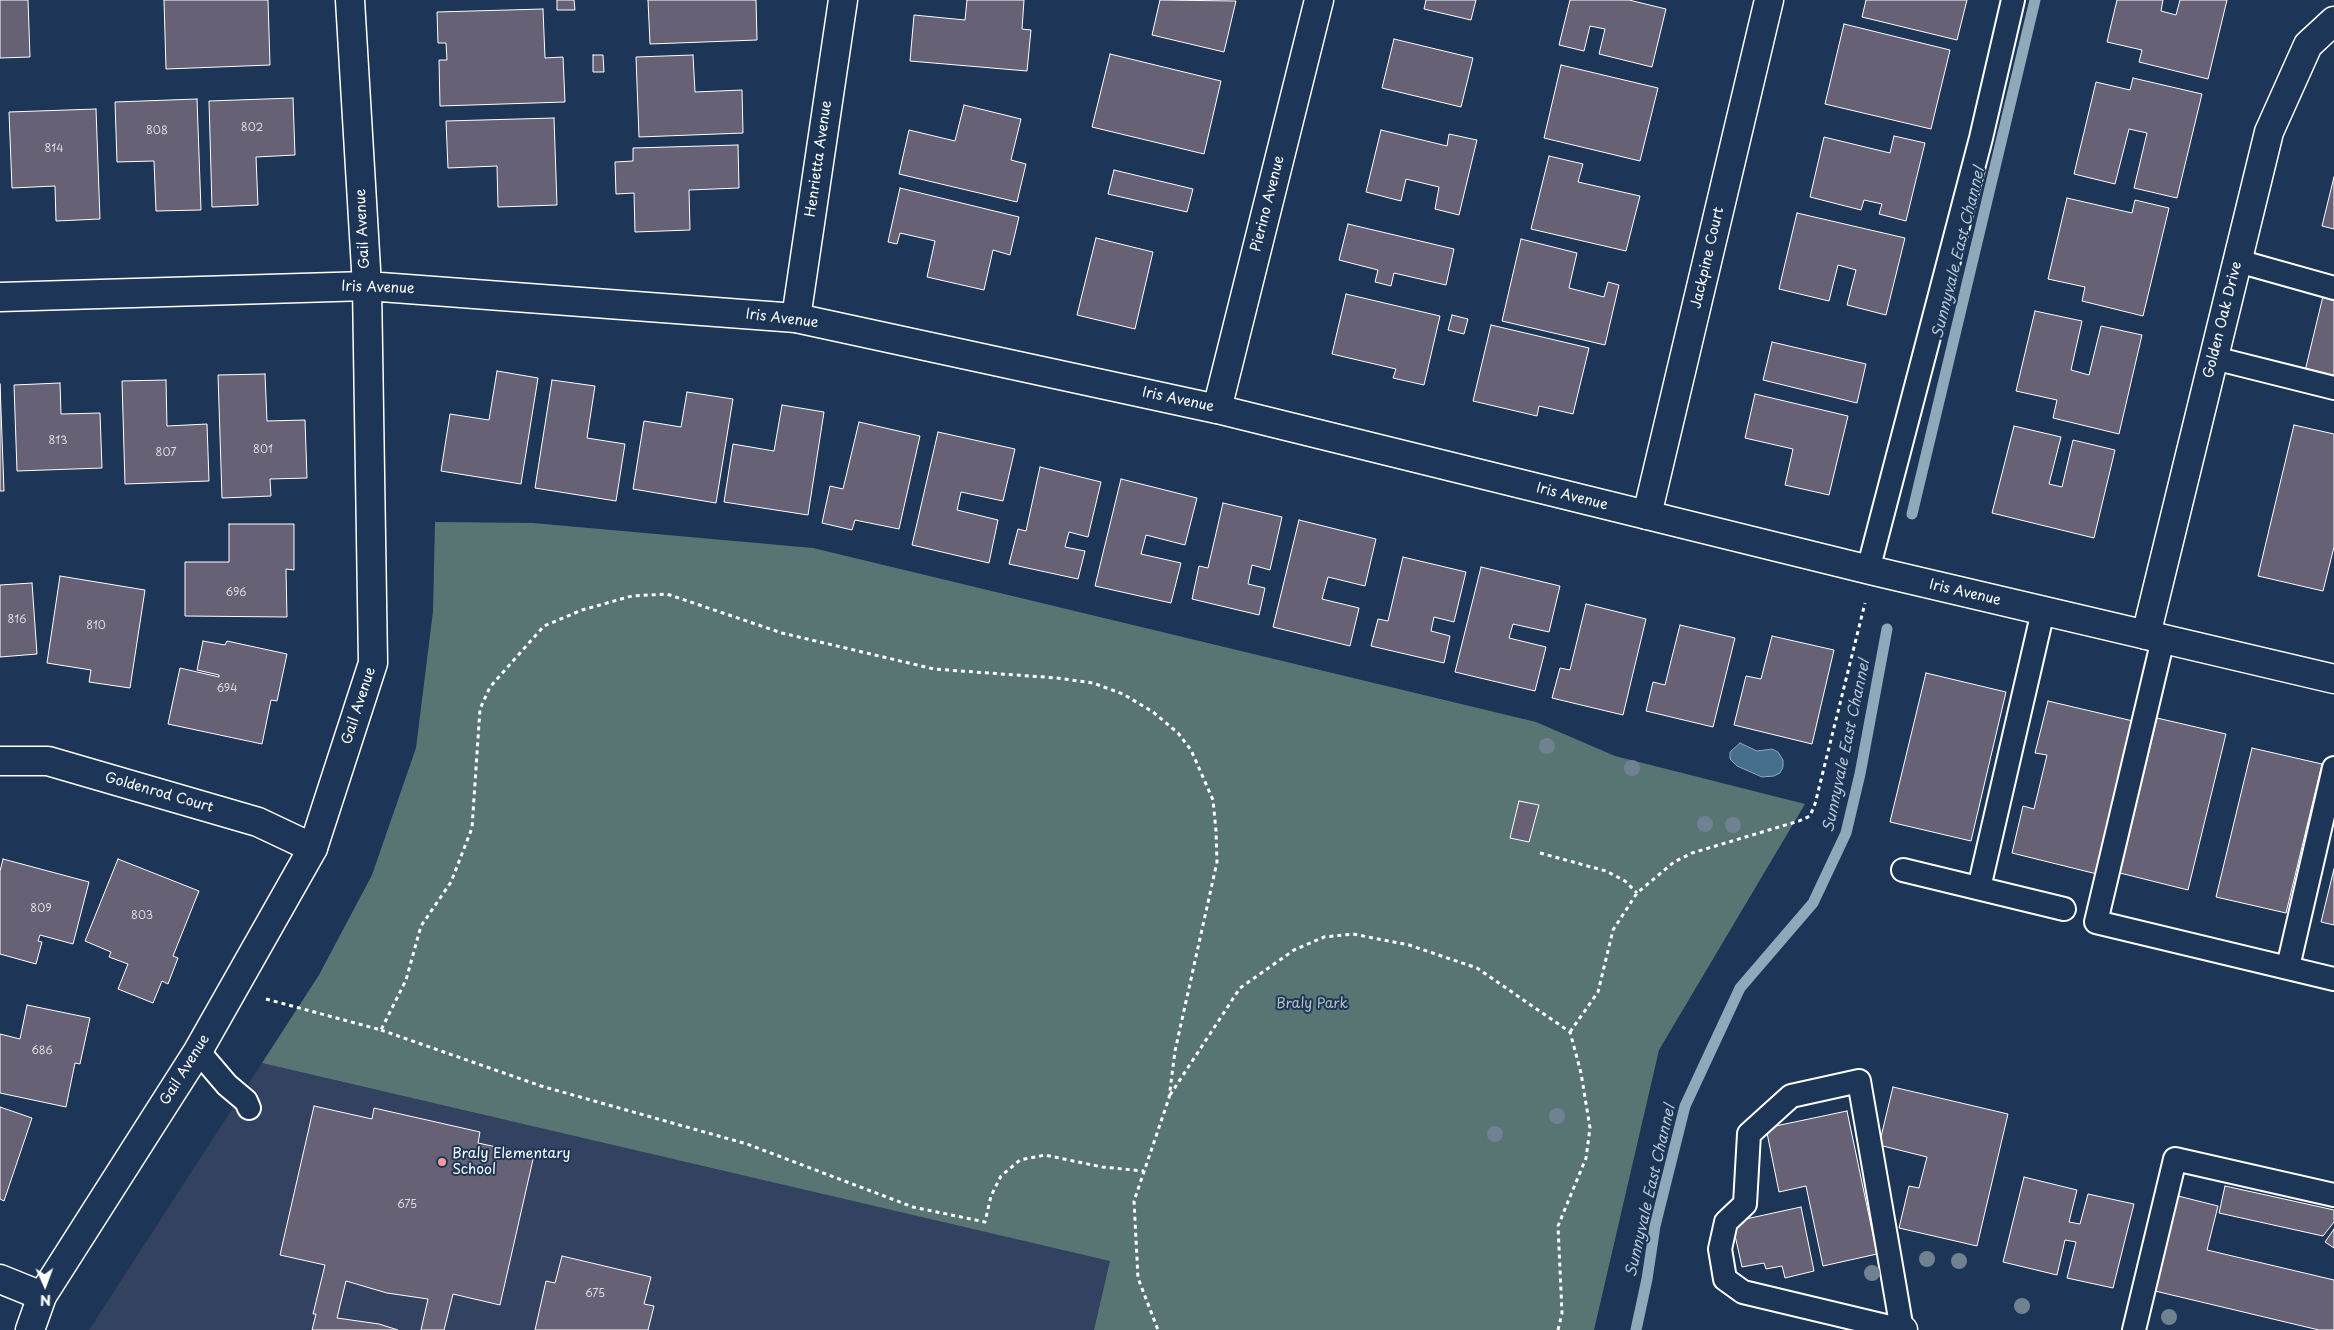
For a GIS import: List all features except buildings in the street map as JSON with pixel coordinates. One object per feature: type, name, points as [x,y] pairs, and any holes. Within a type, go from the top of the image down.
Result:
[{"type":"street","name":"Gail Avenue","points":[[30,1330],[42,1296],[198,1051],[313,848],[373,663],[367,286],[350,0]]},
{"type":"street","name":"Henrietta Avenue","points":[[796,318],[843,0]]},
{"type":"street","name":"Pierino Avenue","points":[[1217,409],[1319,0]]},
{"type":"street","name":"Jackpine Court","points":[[1647,515],[1769,0]]},
{"type":"street","name":"Golden Oak Drive","points":[[2155,637],[2214,358],[2269,132],[2308,45],[2334,21]]},
{"type":"street","name":"Iris Avenue","points":[[0,297],[367,286],[796,318],[1217,409],[1871,571],[2334,679]]},
{"type":"street","name":"Goldenrod Court","points":[[0,761],[48,761],[258,822],[313,848]]},
{"type":"street","points":[[0,1279],[42,1296]]},
{"type":"lane","points":[[1871,571],[1981,138],[2013,0]]},
{"type":"lane","points":[[2238,261],[2334,288]]},
{"type":"lane","points":[[2214,358],[2334,388]]},
{"type":"lane","points":[[1979,888],[2043,611]]},
{"type":"lane","points":[[2155,637],[2096,922],[2334,978]]},
{"type":"lane","points":[[2288,967],[2334,768]]},
{"type":"lane","points":[[1903,870],[2064,909]]},
{"type":"lane","points":[[198,1051],[227,1085],[246,1101],[249,1108]]},
{"type":"lane","points":[[1859,1080],[1902,1330],[1743,1292],[1725,1279],[1720,1249],[1726,1222],[1746,1204],[1749,1134],[1791,1096],[1859,1080]]},
{"type":"lane","points":[[2134,1330],[2175,1159],[2334,1195]]},
{"type":"path","points":[[1570,1032],[1598,992],[1614,930],[1637,893],[1674,862],[1692,853],[1800,821],[1810,816],[1815,804],[1871,571]]},
{"type":"path","points":[[381,1030],[406,980],[421,926],[451,882],[472,828],[480,709],[490,688],[544,626],[582,610],[632,596],[668,594],[782,633],[934,670],[1057,678],[1093,683],[1124,694],[1153,712],[1178,733],[1191,750],[1213,800],[1217,862],[1175,1051],[1169,1098],[1134,1201],[1138,1278],[1158,1330]]},
{"type":"path","points":[[1540,853],[1606,871],[1625,881],[1637,893]]},
{"type":"path","points":[[1169,1098],[1240,988],[1294,950],[1324,937],[1353,934],[1409,945],[1477,968],[1570,1032],[1587,1104],[1590,1128],[1586,1158],[1558,1226],[1562,1313],[1558,1330]]},
{"type":"path","points":[[234,988],[282,1005],[381,1030],[541,1086],[747,1144],[913,1207],[985,1222],[991,1196],[1001,1176],[1020,1160],[1045,1155],[1102,1167],[1144,1171]]},
{"type":"shaded area","points":[[1740,743],[1757,751],[1772,749],[1778,752],[1783,760],[1783,767],[1780,773],[1774,776],[1762,777],[1737,766],[1730,759],[1730,752]]},
{"type":"shaded area","name":"Braly Elementary School","points":[[262,1063],[1112,1261],[1096,1330],[89,1330]]},
{"type":"green space","name":"Braly Park","points":[[435,522],[533,523],[813,548],[1536,722],[1615,756],[1805,804],[1659,1050],[1594,1330],[1094,1330],[1110,1261],[262,1063],[319,975],[372,875],[416,748],[433,611]]},
{"type":"waterway","name":"Sunnyvale East Channel","points":[[1912,514],[2035,0]]},
{"type":"waterway","name":"Sunnyvale East Channel","points":[[1636,1330],[1647,1279],[1655,1226],[1685,1106],[1740,988],[1813,903],[1846,833],[1860,774],[1887,629]]},
{"type":"place","name":"Braly Elementary School","points":[[442,1162]]}]
